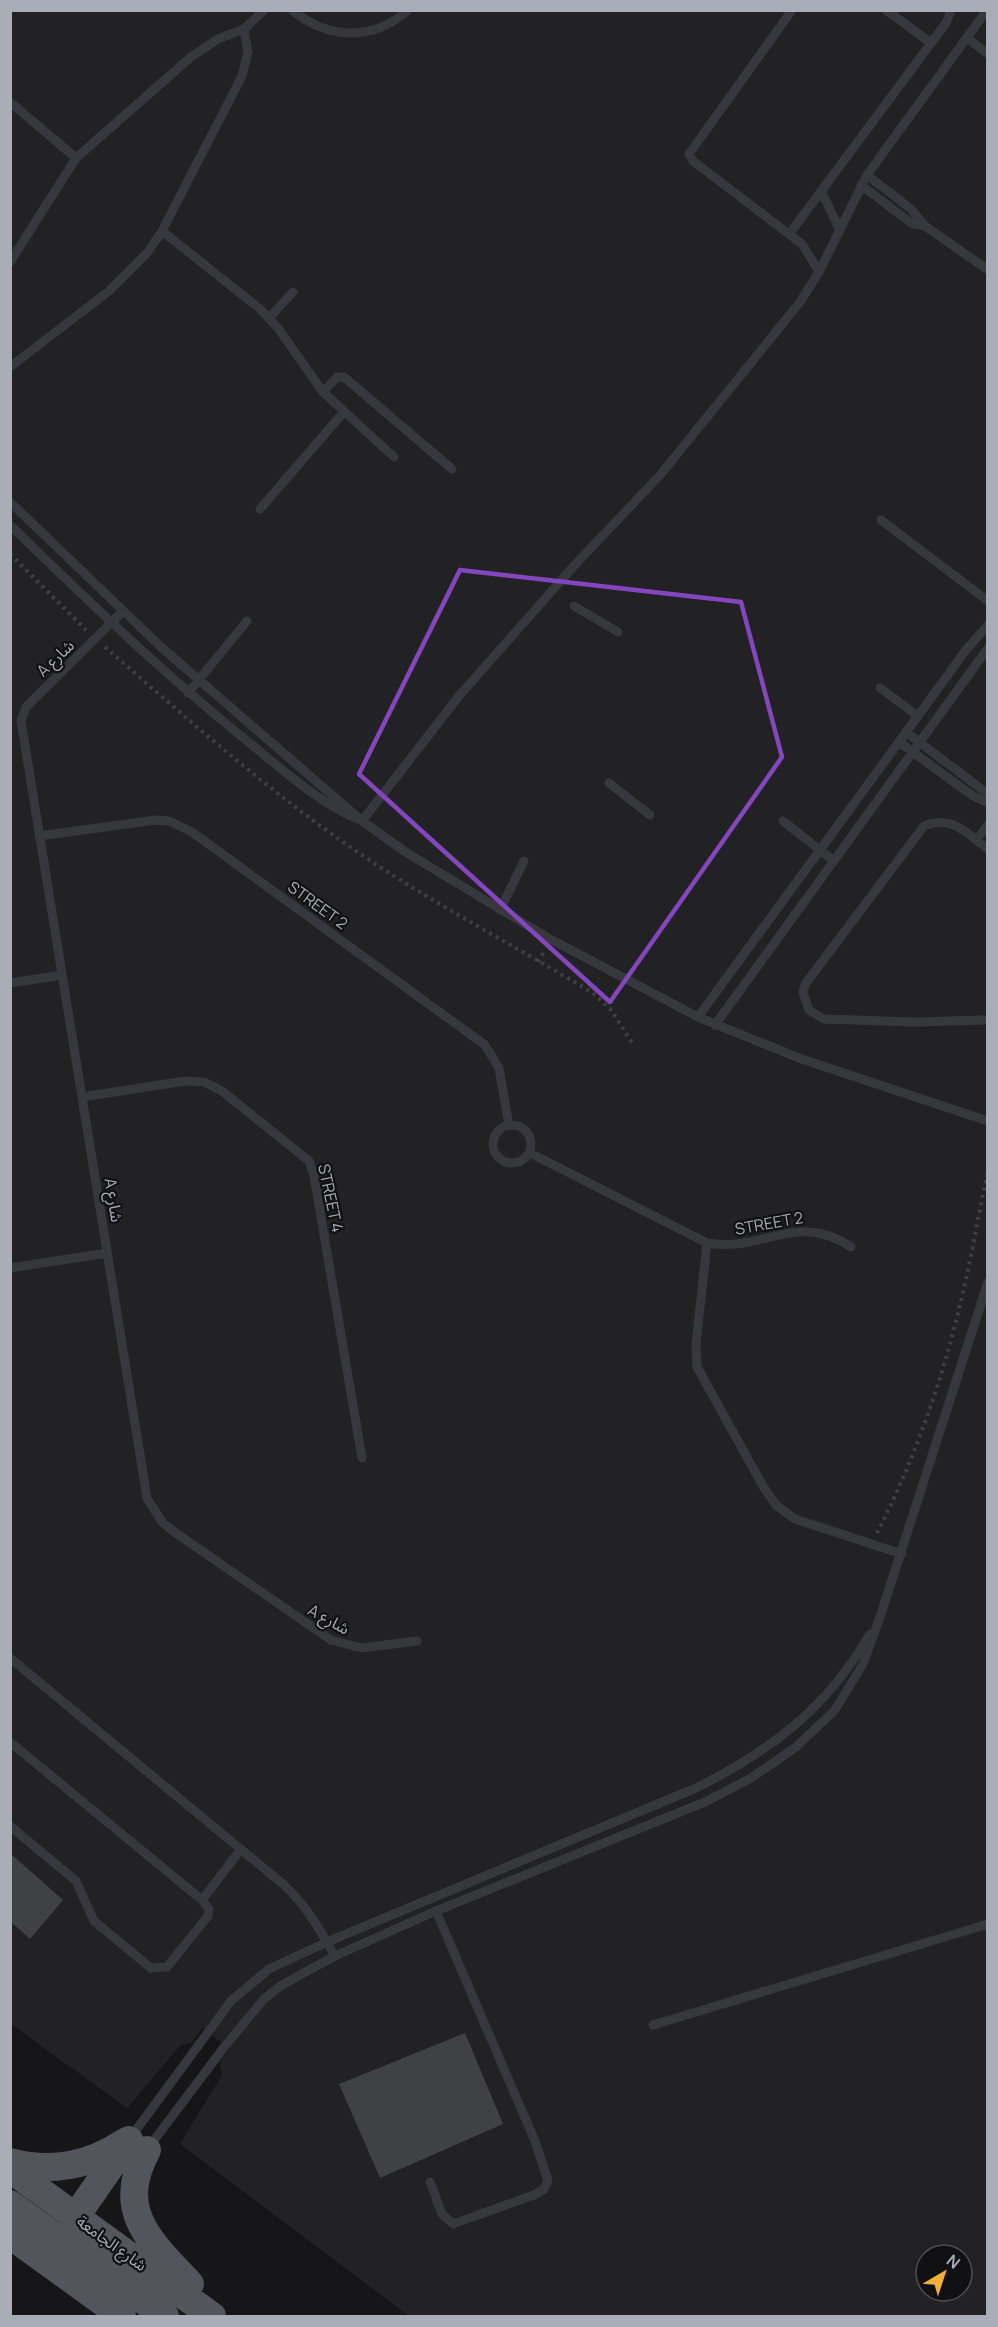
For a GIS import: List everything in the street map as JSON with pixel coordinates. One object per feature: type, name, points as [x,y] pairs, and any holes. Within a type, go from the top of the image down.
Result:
[{"type":"main road","points":[[10,2162],[38,2167],[70,2166],[138,2145]]},
{"type":"main road","points":[[94,2264],[81,2246],[80,2225],[138,2145]]},
{"type":"main road","points":[[138,2145],[133,2187],[134,2207],[140,2226],[151,2243],[220,2316]]},
{"type":"main road","name":"شارع الجامعة","points":[[10,2169],[80,2225],[212,2316]]},
{"type":"main road","name":"شارع الجامعة","points":[[10,2204],[165,2316]]},
{"type":"main road","points":[[47,2230],[80,2225]]},
{"type":"main road","points":[[10,2235],[122,2316]]},
{"type":"lane","points":[[10,262],[76,158],[191,57],[218,39],[244,29],[264,10]]},
{"type":"lane","points":[[292,10],[303,20],[348,35],[373,30],[408,10]]},
{"type":"lane","points":[[792,10],[691,150],[690,158],[790,233],[802,244],[819,272]]},
{"type":"lane","points":[[886,10],[931,44]]},
{"type":"lane","points":[[790,233],[931,44],[946,23],[951,10]]},
{"type":"lane","points":[[362,821],[459,696],[573,567],[675,457],[800,302],[819,272],[867,175],[987,10]]},
{"type":"lane","points":[[10,367],[109,291],[147,253],[162,231],[243,76],[248,52],[244,29]]},
{"type":"lane","points":[[967,38],[987,54]]},
{"type":"lane","points":[[10,102],[76,158]]},
{"type":"lane","points":[[867,175],[911,209],[925,226],[987,270]]},
{"type":"lane","points":[[861,185],[911,223],[925,226]]},
{"type":"lane","points":[[821,191],[840,230]]},
{"type":"lane","points":[[162,231],[269,318],[323,392],[394,457]]},
{"type":"lane","points":[[269,318],[293,292]]},
{"type":"lane","points":[[323,392],[337,377],[344,377],[452,469]]},
{"type":"lane","points":[[260,509],[344,413]]},
{"type":"lane","points":[[10,502],[199,681],[362,821],[407,854],[500,910],[715,1025],[799,1058],[987,1121]]},
{"type":"lane","points":[[881,520],[987,600]]},
{"type":"lane","points":[[10,525],[111,624],[188,693],[312,794],[362,821]]},
{"type":"lane","points":[[574,606],[618,632]]},
{"type":"lane","name":"A شارع","points":[[123,611],[22,714],[22,729],[144,1485],[150,1505],[162,1522],[331,1641],[361,1648],[417,1641]]},
{"type":"lane","points":[[188,693],[248,621]]},
{"type":"lane","points":[[698,1017],[987,625]]},
{"type":"lane","points":[[715,1025],[921,743],[987,648]]},
{"type":"lane","points":[[880,688],[918,716]]},
{"type":"lane","points":[[10,716],[22,714]]},
{"type":"lane","points":[[906,732],[987,794]]},
{"type":"lane","points":[[899,742],[987,802]]},
{"type":"lane","points":[[609,783],[650,815]]},
{"type":"lane","name":"STREET 2","points":[[39,836],[156,820],[169,821],[192,832],[485,1045],[499,1068],[509,1125]]},
{"type":"lane","points":[[783,821],[834,861]]},
{"type":"lane","points":[[987,849],[951,822],[937,821],[924,826],[806,983],[804,992],[809,1010],[824,1019],[915,1022],[987,1020]]},
{"type":"lane","points":[[976,840],[987,825]]},
{"type":"lane","points":[[500,910],[524,861]]},
{"type":"lane","points":[[10,982],[62,975]]},
{"type":"lane","name":"STREET 4","points":[[82,1097],[185,1081],[204,1082],[222,1091],[309,1161],[314,1176],[362,1458]]},
{"type":"lane","points":[[509,1125],[523,1128],[528,1133],[532,1146],[530,1153],[519,1162],[512,1163],[499,1158],[493,1145],[497,1132],[509,1125]]},
{"type":"lane","name":"STREET 2","points":[[530,1153],[707,1243],[730,1245],[807,1230],[823,1232],[851,1247]]},
{"type":"lane","points":[[707,1243],[696,1344],[697,1367],[764,1488],[777,1506],[795,1519],[902,1554]]},
{"type":"lane","points":[[10,1269],[107,1253]]},
{"type":"lane","points":[[138,2145],[263,2000],[280,1986],[335,1956],[436,1911],[705,1802],[751,1779],[796,1747],[835,1710],[863,1664],[882,1614],[987,1282]]},
{"type":"lane","points":[[138,2145],[231,2001],[269,1969],[327,1942],[696,1788],[743,1765],[785,1735],[824,1700],[855,1659],[882,1614]]},
{"type":"lane","points":[[10,1659],[302,1901],[316,1920],[335,1956]]},
{"type":"lane","points":[[10,1742],[202,1900],[209,1910],[205,1921],[167,1967],[151,1968],[94,1921],[76,1881],[10,1826]]},
{"type":"lane","points":[[202,1900],[242,1850]]},
{"type":"lane","points":[[430,2182],[442,2214],[453,2224],[534,2195],[543,2190],[548,2181],[535,2141],[436,1911]]},
{"type":"lane","points":[[653,2025],[987,1924]]},
{"type":"path","points":[[872,1544],[907,1474],[938,1383],[960,1305],[987,1171]]},
{"type":"highlighted area","points":[[460,570],[741,602],[782,757],[610,1002],[359,774]]},
{"type":"shaded area","points":[[11,11],[987,11],[987,2316],[409,2316],[180,2144],[222,2075],[220,2061],[229,2049],[203,2028],[192,2042],[180,2046],[127,2108],[11,2024]]},
{"type":"building","points":[[10,1853],[63,1900],[30,1939],[10,1921]]},
{"type":"building","points":[[465,2033],[503,2124],[380,2178],[339,2084]]}]
